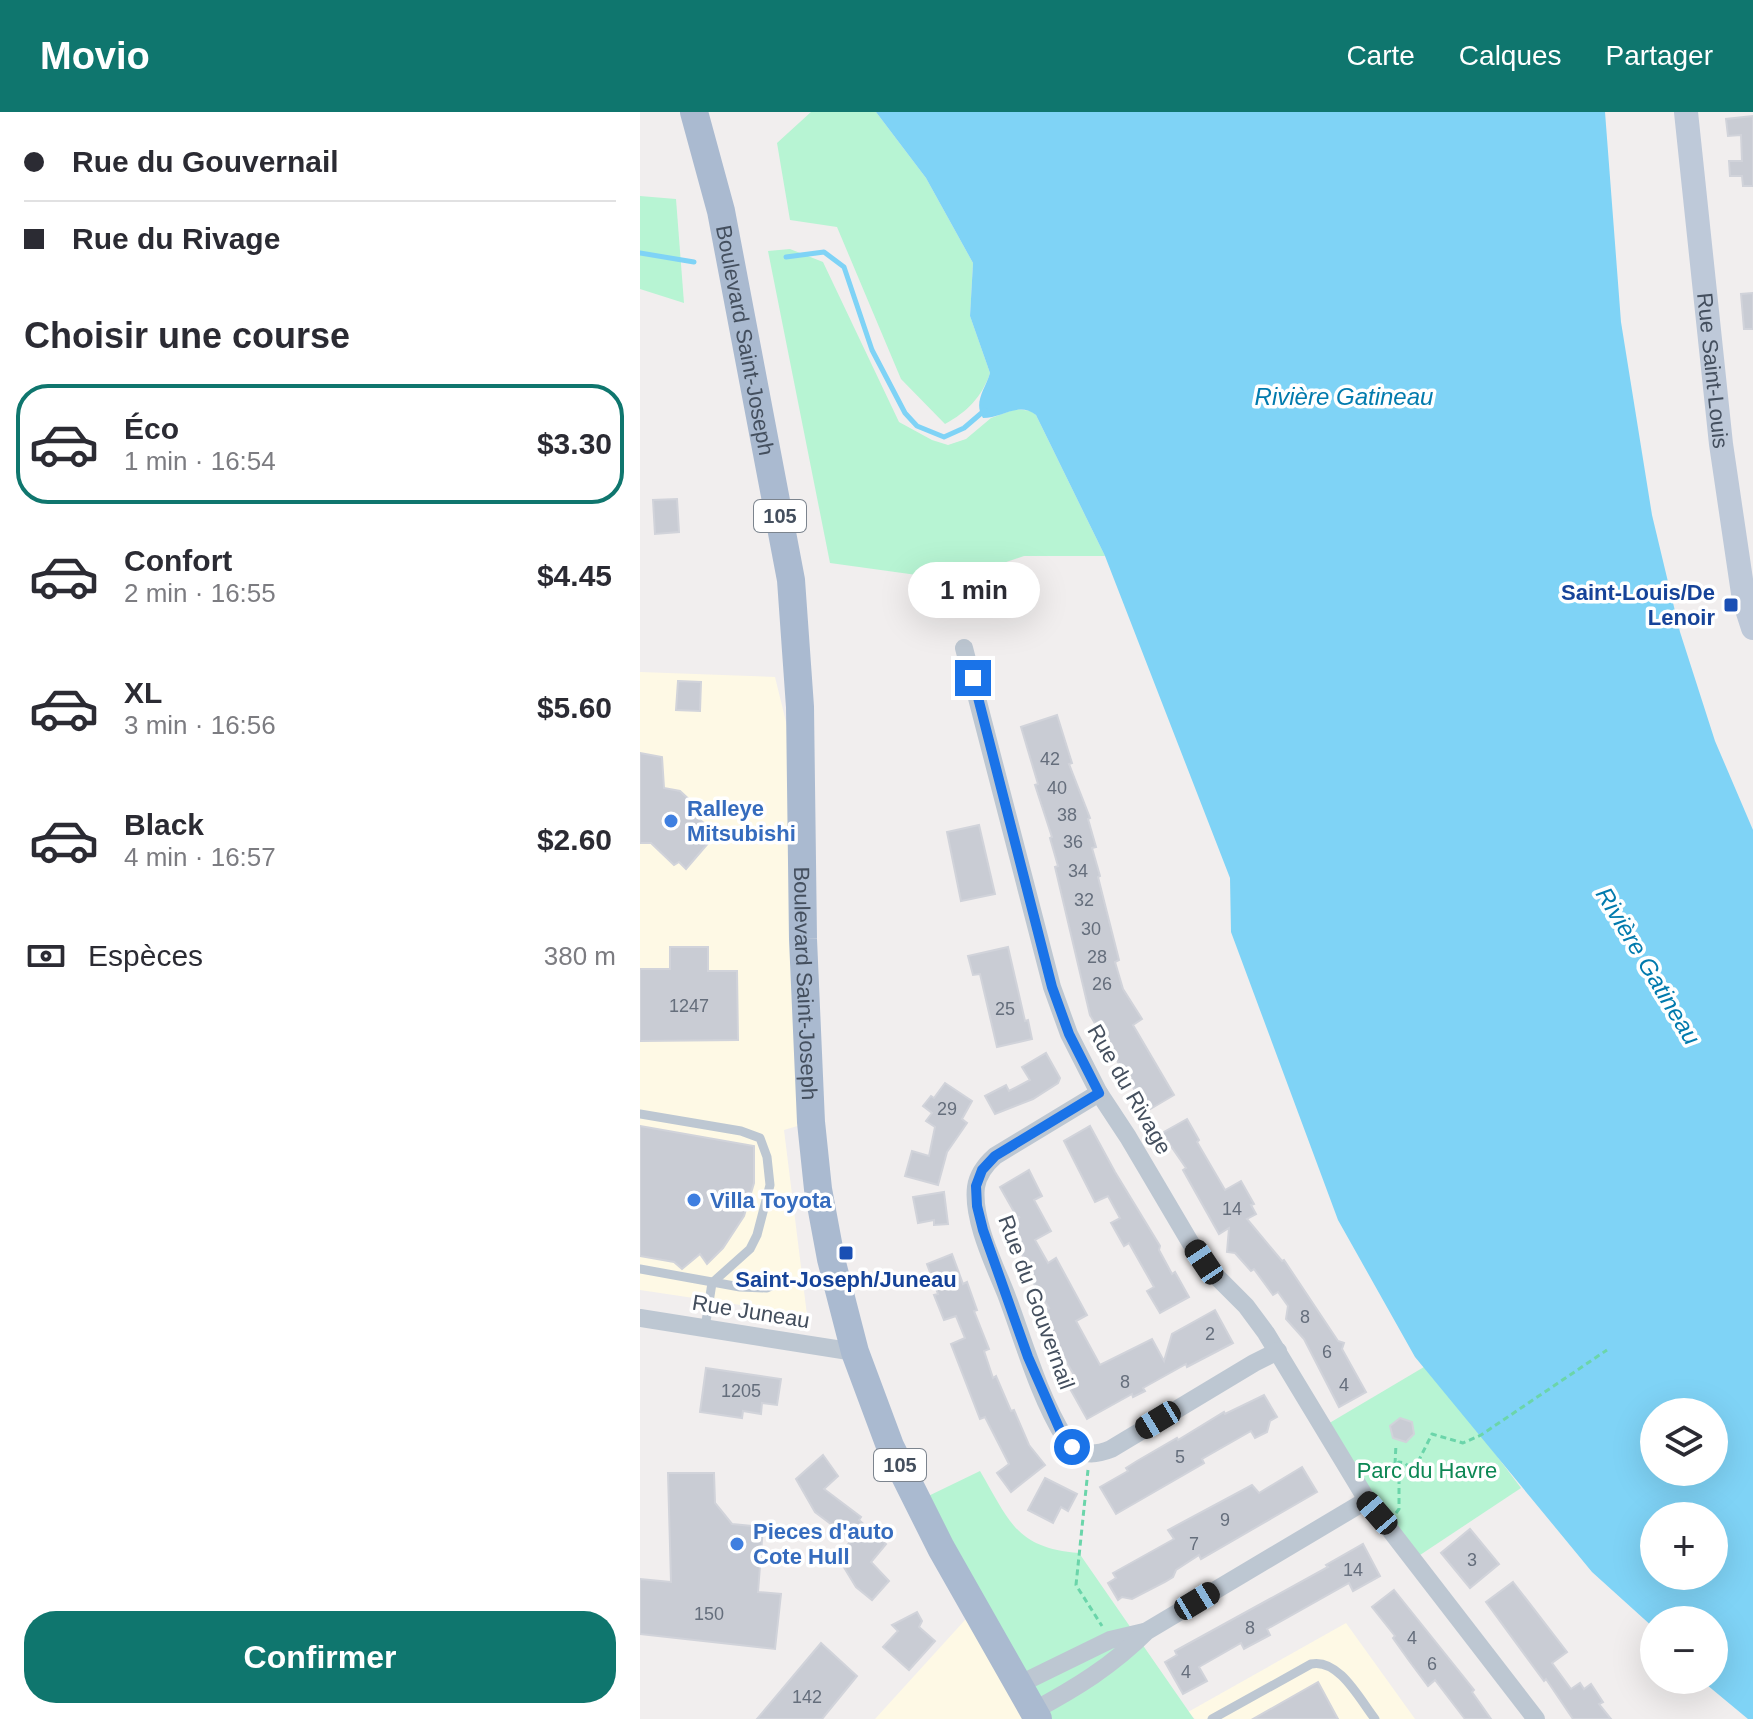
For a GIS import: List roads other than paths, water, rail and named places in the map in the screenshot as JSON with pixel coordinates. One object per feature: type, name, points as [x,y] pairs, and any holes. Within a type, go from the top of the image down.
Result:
[{"type":"main road","name":"Boulevard Saint-Joseph","points":[[694,112],[721,211],[791,580],[800,707],[803,939],[811,1122],[823,1222],[855,1352],[890,1446],[941,1548],[1035,1715]]},
{"type":"main road","name":"Rue Saint-Louis","points":[[1686,112],[1721,444],[1744,600],[1753,628]]},
{"type":"street","name":"Rue du Rivage","points":[[964,648],[1052,987],[1069,1034],[1099,1093],[1204,1262],[1246,1306],[1278,1351],[1367,1500],[1536,1719]]},
{"type":"street","name":"Rue du Gouvernail","points":[[1099,1093],[995,1156],[982,1170],[976,1186],[983,1230],[1028,1357],[1060,1430],[1072,1447],[1090,1455],[1111,1449],[1278,1351]]},
{"type":"street","name":"Rue Juneau","points":[[640,1318],[855,1352]]},
{"type":"street","points":[[1035,1715],[1119,1658],[1147,1631],[1367,1500]]},
{"type":"street","points":[[1018,1685],[1110,1640],[1147,1631]]},
{"type":"lane","points":[[640,1114],[741,1131],[760,1138],[767,1157],[770,1185],[757,1235],[750,1249],[712,1283],[705,1328]]},
{"type":"lane","points":[[640,1269],[712,1283],[767,1288],[783,1280]]},
{"type":"lane","points":[[1212,1719],[1318,1663],[1330,1666],[1339,1674],[1375,1719]]},
{"type":"water","name":"Rivière Gatineau","points":[[876,112],[1605,112],[1621,322],[1652,515],[1680,632],[1715,741],[1753,830],[1753,1719],[1748,1719],[1718,1694],[1728,1694],[1728,1606],[1640,1606],[1640,1615],[1592,1572],[1415,1357],[1338,1220],[1231,932],[1230,878],[1105,556],[1036,415],[1017,410],[983,418],[980,412],[980,401],[990,373],[970,316],[973,263],[926,178]]},
{"type":"waterway","points":[[786,257],[824,252],[844,267],[872,350],[905,413],[917,426],[944,437],[964,428],[985,410]]},
{"type":"waterway","points":[[640,253],[694,262]]},
{"type":"place","name":"Saint-Louis/De Lenoir","points":[[1731,605]]},
{"type":"place","name":"Ralleye Mitsubishi","points":[[671,821]]},
{"type":"place","name":"Villa Toyota","points":[[694,1200]]},
{"type":"place","name":"Saint-Joseph/Juneau","points":[[846,1253]]},
{"type":"place","name":"Pieces d'auto Cote Hull","points":[[737,1544]]},
{"type":"park label","name":"Parc du Havre","points":[[1427,1470]]}]
